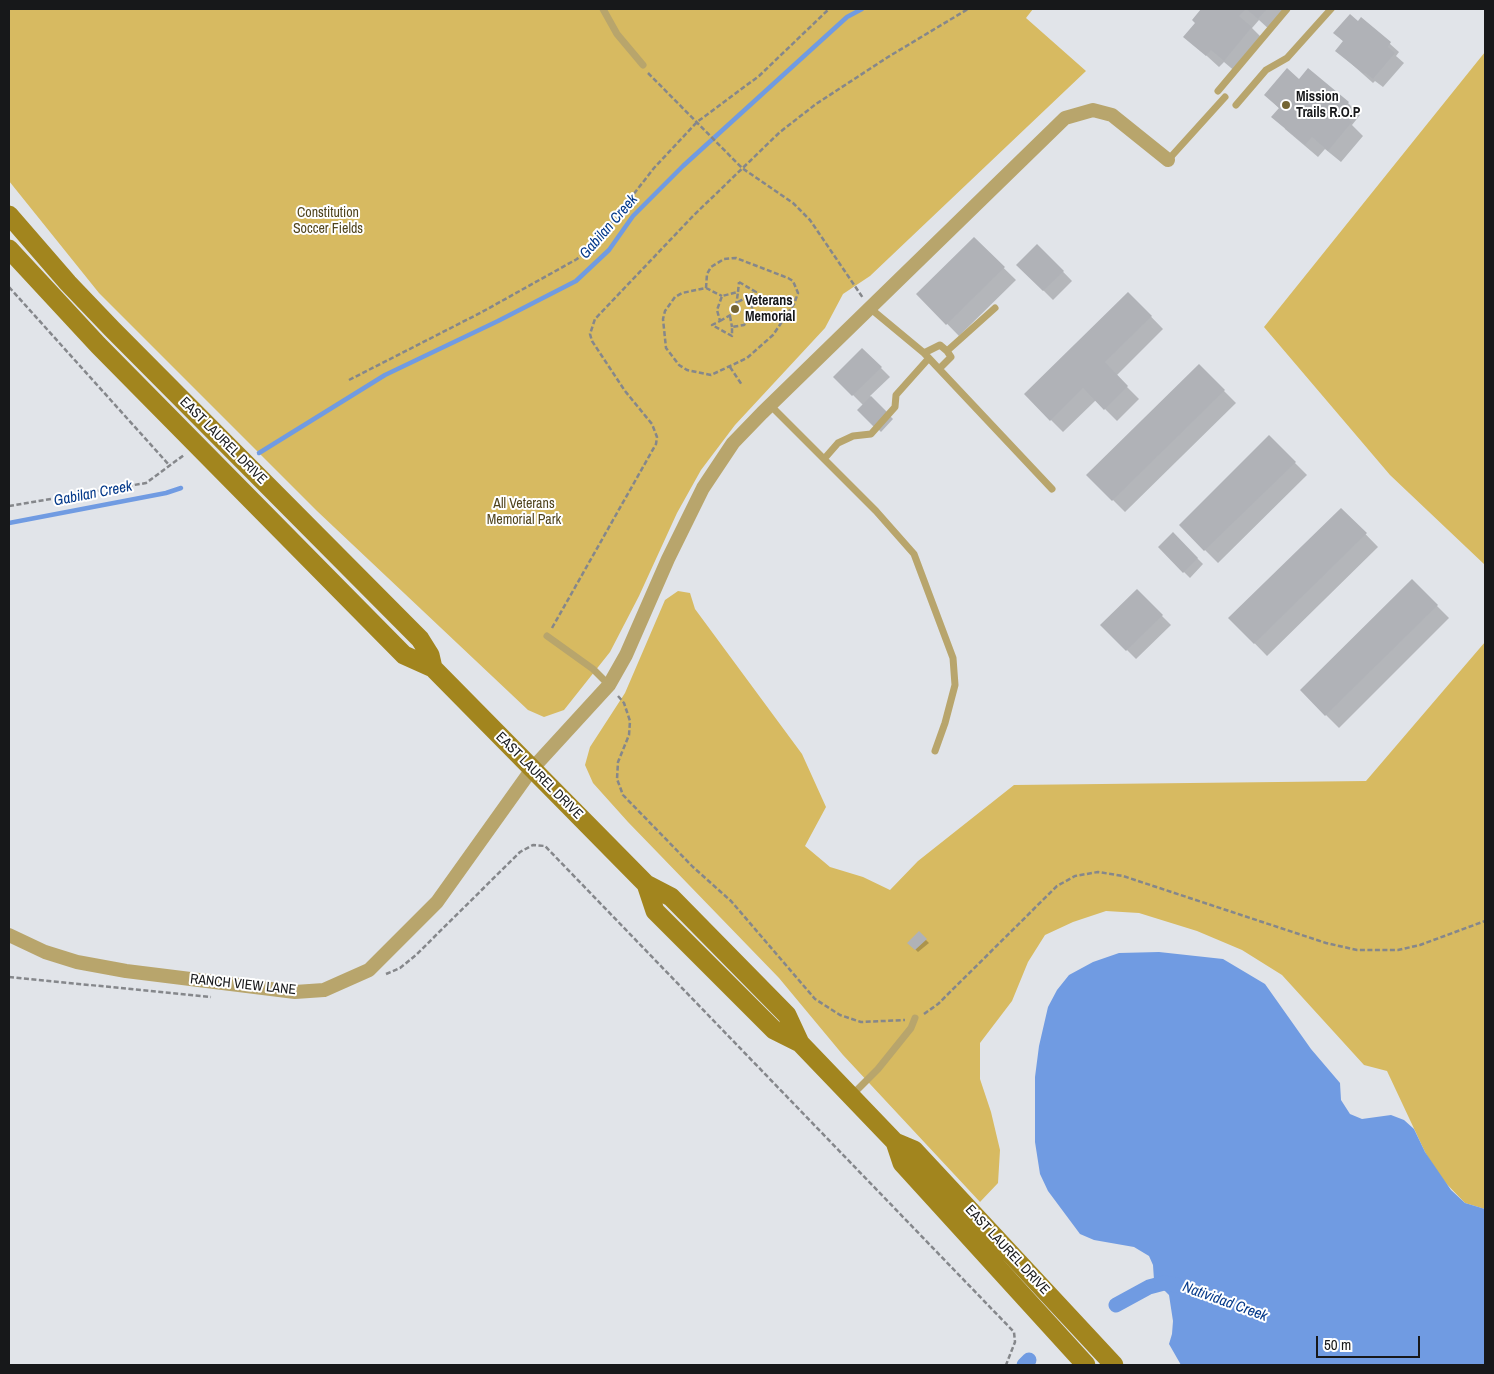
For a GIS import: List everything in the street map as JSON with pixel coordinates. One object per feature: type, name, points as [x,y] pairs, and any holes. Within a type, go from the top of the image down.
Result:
[{"type":"main road","name":"EAST LAUREL DRIVE","points":[[9,215],[68,283],[112,329],[420,639],[430,655],[433,668]]},
{"type":"main road","name":"EAST LAUREL DRIVE","points":[[9,249],[98,346],[404,655],[433,668],[646,884],[671,897],[787,1014],[800,1042],[895,1142],[914,1150],[1114,1365]]},
{"type":"main road","name":"EAST LAUREL DRIVE","points":[[895,1142],[902,1163],[1086,1365]]},
{"type":"street","name":"RANCH VIEW LANE","points":[[9,935],[45,952],[77,962],[126,971],[295,992],[324,990],[369,970],[437,902],[532,769],[609,685],[626,655],[668,559],[703,488],[733,443],[770,405],[872,309],[1065,118],[1093,110],[1112,115],[1168,160]]},
{"type":"lane","points":[[604,9],[617,34],[643,66]]},
{"type":"lane","points":[[1218,92],[1287,9]]},
{"type":"lane","points":[[1236,105],[1266,70],[1287,58],[1330,9]]},
{"type":"lane","points":[[1168,160],[1225,96]]},
{"type":"lane","points":[[947,351],[995,308]]},
{"type":"lane","points":[[872,309],[927,356],[1052,489]]},
{"type":"lane","points":[[824,458],[838,443],[853,436],[871,434],[895,407],[896,395],[927,356],[940,345],[951,357],[939,369]]},
{"type":"lane","points":[[770,405],[824,458],[914,554],[954,658],[955,685],[935,751]]},
{"type":"lane","points":[[547,636],[593,669],[609,685]]},
{"type":"lane","points":[[851,1096],[878,1069],[911,1028],[915,1018]]},
{"type":"path","points":[[350,380],[482,312],[577,258],[601,236],[654,168],[696,122],[759,76],[829,9]]},
{"type":"path","points":[[547,636],[656,444],[658,437],[652,424],[625,391],[592,341],[590,334],[595,319],[693,216],[780,132],[816,104],[888,56],[968,9]]},
{"type":"path","points":[[643,66],[649,75],[742,168],[793,203],[810,220],[836,256],[855,288],[872,309]]},
{"type":"path","points":[[706,288],[707,274],[711,267],[730,258],[736,258],[788,278],[797,288],[797,298],[773,335],[747,358],[711,375],[694,374],[679,364],[666,348],[663,319],[669,304],[682,293],[706,288],[722,296],[738,292]]},
{"type":"path","points":[[730,316],[732,336],[712,324],[730,316],[734,313],[732,308],[738,302],[756,292],[739,282],[738,302]]},
{"type":"path","points":[[9,287],[170,466]]},
{"type":"path","points":[[720,321],[718,310],[722,296]]},
{"type":"path","points":[[732,327],[744,324],[751,316],[752,307],[747,297]]},
{"type":"path","points":[[730,367],[742,385]]},
{"type":"path","points":[[9,506],[146,483],[197,445]]},
{"type":"path","points":[[609,685],[624,703],[630,720],[629,736],[618,762],[617,779],[623,795],[693,867],[731,901],[815,999],[840,1015],[861,1022],[889,1022],[915,1018],[938,1004],[1057,886],[1076,876],[1098,872],[1123,876],[1326,943],[1357,950],[1376,952],[1420,945],[1485,921]]},
{"type":"path","points":[[382,975],[400,968],[416,956],[520,852],[534,845],[545,846],[1014,1332],[1015,1342],[1006,1365]]},
{"type":"path","points":[[9,977],[217,997]]},
{"type":"green space","points":[[9,9],[1033,9],[1026,18],[1086,71],[870,276],[843,294],[825,328],[735,425],[701,470],[677,513],[639,596],[610,652],[564,710],[544,717],[528,710],[317,511],[99,293],[9,181]]},
{"type":"green space","points":[[1485,52],[1485,565],[1390,475],[1264,327]]},
{"type":"green space","points":[[678,591],[690,593],[695,609],[802,754],[826,807],[805,846],[830,867],[863,877],[890,890],[918,861],[1014,785],[1366,781],[1485,642],[1485,1209],[1465,1203],[1438,1175],[1425,1152],[1387,1071],[1364,1065],[1282,975],[1242,950],[1197,931],[1139,913],[1106,911],[1073,922],[1045,935],[1028,962],[1012,1001],[980,1043],[980,1079],[991,1112],[1000,1150],[998,1183],[980,1202],[843,1055],[779,978],[628,822],[593,783],[585,765],[590,747],[625,693],[665,600]]},
{"type":"water","points":[[1159,952],[1223,959],[1265,984],[1311,1049],[1340,1083],[1341,1100],[1350,1114],[1362,1119],[1391,1115],[1404,1120],[1414,1129],[1425,1152],[1451,1190],[1465,1203],[1485,1209],[1485,1365],[1181,1365],[1169,1344],[1173,1321],[1169,1295],[1154,1280],[1153,1265],[1149,1256],[1134,1247],[1094,1240],[1080,1234],[1048,1191],[1040,1174],[1035,1142],[1035,1077],[1039,1046],[1048,1007],[1057,990],[1069,975],[1093,962],[1119,953]]},
{"type":"building","points":[[1201,9],[1246,9],[1239,16],[1252,27],[1224,61],[1211,50],[1206,56],[1183,37],[1195,23],[1192,20]]},
{"type":"building","points":[[1246,9],[1267,9],[1258,19]]},
{"type":"building","points":[[1350,14],[1358,21],[1361,17],[1391,42],[1388,47],[1395,53],[1373,79],[1335,51],[1343,41],[1333,33]]},
{"type":"building","points":[[1287,68],[1299,79],[1308,68],[1349,102],[1340,112],[1352,122],[1328,151],[1312,137],[1305,145],[1271,117],[1279,108],[1264,95]]},
{"type":"building","points":[[974,237],[1005,267],[946,325],[916,294]]},
{"type":"building","points":[[1037,244],[1064,271],[1043,291],[1016,265]]},
{"type":"building","points":[[1128,292],[1152,316],[1105,362],[1128,386],[1104,410],[1083,388],[1050,421],[1024,394]]},
{"type":"building","points":[[862,348],[882,367],[852,396],[833,377]]},
{"type":"building","points":[[1199,364],[1225,390],[1112,501],[1086,475]]},
{"type":"building","points":[[871,396],[888,413],[874,427],[857,410]]},
{"type":"building","points":[[1269,435],[1296,462],[1204,551],[1179,525]]},
{"type":"building","points":[[1341,508],[1367,533],[1254,644],[1228,618]]},
{"type":"building","points":[[1173,532],[1198,558],[1183,573],[1158,547]]},
{"type":"building","points":[[1412,579],[1438,605],[1325,716],[1300,690]]},
{"type":"building","points":[[1137,589],[1163,615],[1126,651],[1100,625]]},
{"type":"building","points":[[919,931],[927,939],[915,950],[907,943]]},
{"type":"waterway","name":"Gabilan Creek","points":[[259,453],[385,375],[576,281],[609,250],[633,216],[683,166],[847,17],[862,9]]},
{"type":"waterway","name":"Gabilan Creek","points":[[9,523],[166,493],[181,488]]},
{"type":"waterway","name":"Natividad Creek","points":[[1116,1305],[1149,1287],[1164,1283],[1176,1285]]},
{"type":"waterway","name":"Natividad Creek","points":[[1024,1365],[1029,1360]]},
{"type":"place","name":"Mission Trails R.O.P","points":[[1286,105]]},
{"type":"place","name":"Veterans Memorial","points":[[735,309]]},
{"type":"park label","name":"Constitution Soccer Fields","points":[[328,222]]},
{"type":"park label","name":"All Veterans Memorial Park","points":[[524,512]]}]
